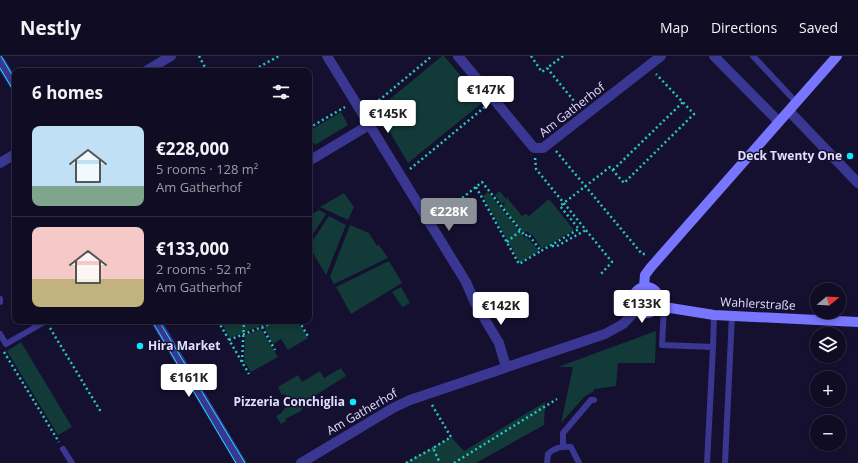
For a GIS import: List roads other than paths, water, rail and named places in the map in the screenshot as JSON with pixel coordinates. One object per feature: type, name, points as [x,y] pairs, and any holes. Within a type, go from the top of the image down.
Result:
[{"type":"street","points":[[152,68],[171,56]]},
{"type":"street","points":[[327,56],[466,282],[475,303],[499,343],[506,367]]},
{"type":"street","name":"Am Gatherhof","points":[[458,56],[534,148],[543,148],[661,56]]},
{"type":"street","points":[[714,56],[779,122]]},
{"type":"street","points":[[644,287],[645,275],[663,253],[837,56]]},
{"type":"street","points":[[0,61],[12,81]]},
{"type":"street","points":[[789,111],[858,183]]},
{"type":"street","points":[[312,159],[369,125]]},
{"type":"street","points":[[0,163],[12,156]]},
{"type":"street","points":[[644,287],[655,291],[659,298],[661,307],[648,313],[636,310],[633,302],[634,294],[640,288],[644,287]]},
{"type":"street","name":"Wahlerstraße","points":[[661,307],[714,314],[858,322]]},
{"type":"street","name":"Am Gatherhof","points":[[301,463],[393,408],[426,394],[605,334],[623,324],[636,310]]},
{"type":"street","points":[[158,324],[239,462]]},
{"type":"lane","points":[[753,56],[796,102]]},
{"type":"lane","points":[[661,307],[662,345],[713,347]]},
{"type":"lane","points":[[707,463],[714,314]]},
{"type":"lane","points":[[725,463],[732,315]]},
{"type":"lane","points":[[0,334],[6,344],[41,324]]},
{"type":"lane","points":[[563,446],[563,433],[591,400],[594,400]]},
{"type":"lane","points":[[547,463],[548,454],[552,449],[563,446],[571,448],[579,463]]},
{"type":"lane","points":[[63,449],[72,463]]},
{"type":"tram line","points":[[1,56],[12,75]]},
{"type":"tram line","points":[[0,68],[12,88]]},
{"type":"tram line","points":[[154,324],[236,463]]},
{"type":"tram line","points":[[161,324],[245,463]]},
{"type":"place","name":"Deck Twenty One","points":[[850,156]]},
{"type":"place","name":"Hira Market","points":[[140,346]]},
{"type":"place","name":"Pizzeria Conchiglia","points":[[353,402]]}]
